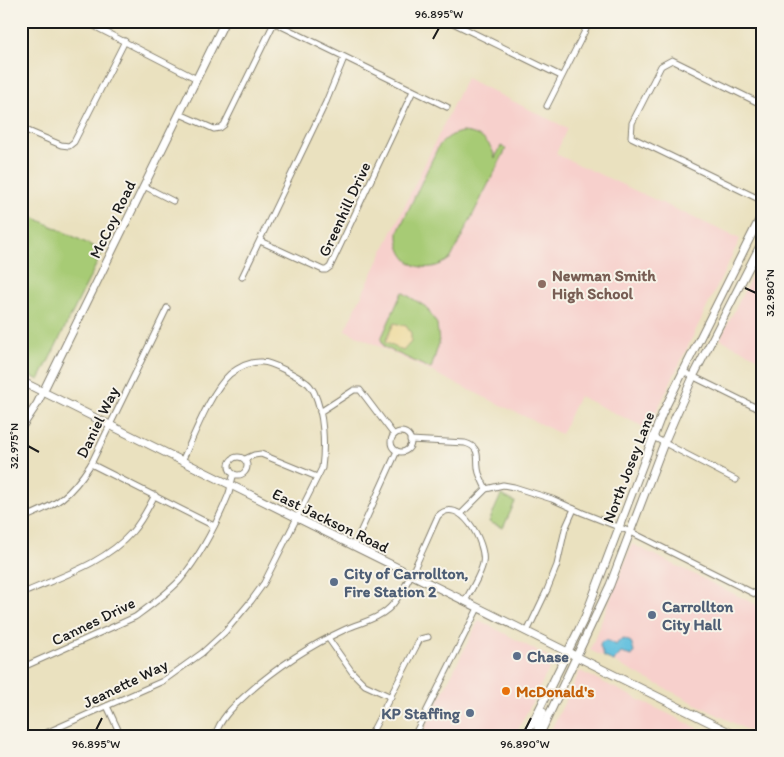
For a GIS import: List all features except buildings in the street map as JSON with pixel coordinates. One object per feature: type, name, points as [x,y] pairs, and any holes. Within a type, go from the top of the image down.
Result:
[{"type":"street","points":[[84,21],[197,79]]},
{"type":"street","name":"McCoy Road","points":[[21,428],[34,410],[225,21]]},
{"type":"street","points":[[449,21],[561,76]]},
{"type":"street","points":[[547,106],[590,21]]},
{"type":"street","points":[[180,114],[214,129],[224,125],[273,22],[447,107]]},
{"type":"street","points":[[21,128],[61,145],[69,146],[74,142],[125,41]]},
{"type":"street","points":[[242,277],[326,102],[344,58]]},
{"type":"street","points":[[763,105],[672,60],[661,66],[632,123],[631,137],[763,201]]},
{"type":"street","name":"Greenhill Drive","points":[[260,241],[323,270],[330,267],[413,91]]},
{"type":"street","points":[[144,186],[173,201]]},
{"type":"street","name":"North Josey Lane","points":[[528,734],[585,617],[662,414],[763,212]]},
{"type":"street","name":"North Josey Lane","points":[[540,735],[610,585],[664,443],[693,376],[763,240]]},
{"type":"street","name":"Daniel Way","points":[[21,519],[61,501],[79,483],[91,464],[167,308]]},
{"type":"street","name":"Jeanette Way","points":[[39,736],[53,733],[163,681],[202,653],[225,632],[251,601],[264,583],[322,468],[320,412],[314,393],[306,382],[268,363],[254,362],[242,366],[223,382],[212,398],[182,461]]},
{"type":"street","points":[[682,371],[763,410]]},
{"type":"street","name":"East Jackson Road","points":[[21,381],[736,736]]},
{"type":"street","points":[[320,412],[354,390],[360,390],[394,435]]},
{"type":"street","points":[[399,432],[405,433],[410,440],[408,449],[403,452],[397,451],[391,444],[394,435],[399,432]]},
{"type":"street","points":[[653,437],[736,480]]},
{"type":"street","points":[[410,440],[472,444],[477,450],[479,472],[486,489]]},
{"type":"street","points":[[354,546],[397,451]]},
{"type":"street","points":[[244,459],[247,465],[245,471],[240,475],[234,474],[230,470],[230,461],[236,456],[244,459],[262,454],[317,477]]},
{"type":"street","points":[[91,464],[214,526]]},
{"type":"street","name":"Cannes Drive","points":[[21,668],[120,624],[150,607],[179,581],[193,562],[214,526],[229,494],[234,474]]},
{"type":"street","points":[[461,514],[486,489],[503,485],[541,494],[631,532],[763,598]]},
{"type":"street","points":[[21,594],[97,560],[117,546],[144,517],[155,496]]},
{"type":"street","points":[[527,632],[550,582],[565,529],[574,509]]},
{"type":"street","points":[[215,736],[219,724],[232,708],[264,678],[289,660],[328,638],[388,610],[397,599],[438,516],[447,510],[453,510],[461,514],[479,538],[483,555],[483,562],[466,601]]},
{"type":"street","points":[[414,736],[478,608]]},
{"type":"street","points":[[370,736],[420,639],[428,637]]},
{"type":"street","points":[[328,638],[352,672],[366,685],[391,697]]},
{"type":"street","points":[[540,735],[537,725],[545,707],[543,702]]},
{"type":"street","points":[[107,706],[120,736]]},
{"type":"shaded area","name":"Newman Smith High School","points":[[466,78],[567,128],[556,154],[740,239],[648,429],[579,396],[561,434],[345,330]]},
{"type":"shaded area","points":[[763,254],[763,360],[720,339]]},
{"type":"shaded area","points":[[632,544],[763,608],[763,736],[759,736],[590,650]]},
{"type":"shaded area","points":[[479,620],[545,655],[552,663],[515,736],[421,736]]},
{"type":"shaded area","points":[[580,671],[714,736],[548,736]]},
{"type":"green space","points":[[462,132],[474,134],[483,139],[491,147],[495,158],[501,146],[506,149],[451,258],[432,267],[414,265],[402,253],[398,232],[438,147],[448,137]]},
{"type":"green space","points":[[21,211],[103,251],[39,380],[21,371]]},
{"type":"green space","points":[[402,292],[426,307],[437,324],[439,343],[431,369],[384,347],[381,339]]},
{"type":"green space","points":[[501,495],[515,502],[503,528],[489,522]]},
{"type":"sand","points":[[394,323],[406,326],[411,333],[411,342],[403,351],[385,342]]},
{"type":"water","points":[[624,639],[631,642],[634,652],[632,656],[621,653],[614,661],[604,657],[600,646],[601,642],[606,640],[616,645]]},
{"type":"place","name":"Newman Smith High School","points":[[542,284]]},
{"type":"place","name":"City of Carrollton, Fire Station 2","points":[[334,582]]},
{"type":"place","name":"Carrollton City Hall","points":[[652,615]]},
{"type":"place","name":"Chase","points":[[517,656]]},
{"type":"place","name":"McDonald's","points":[[506,691]]},
{"type":"place","name":"KP Staffing","points":[[470,713]]}]
